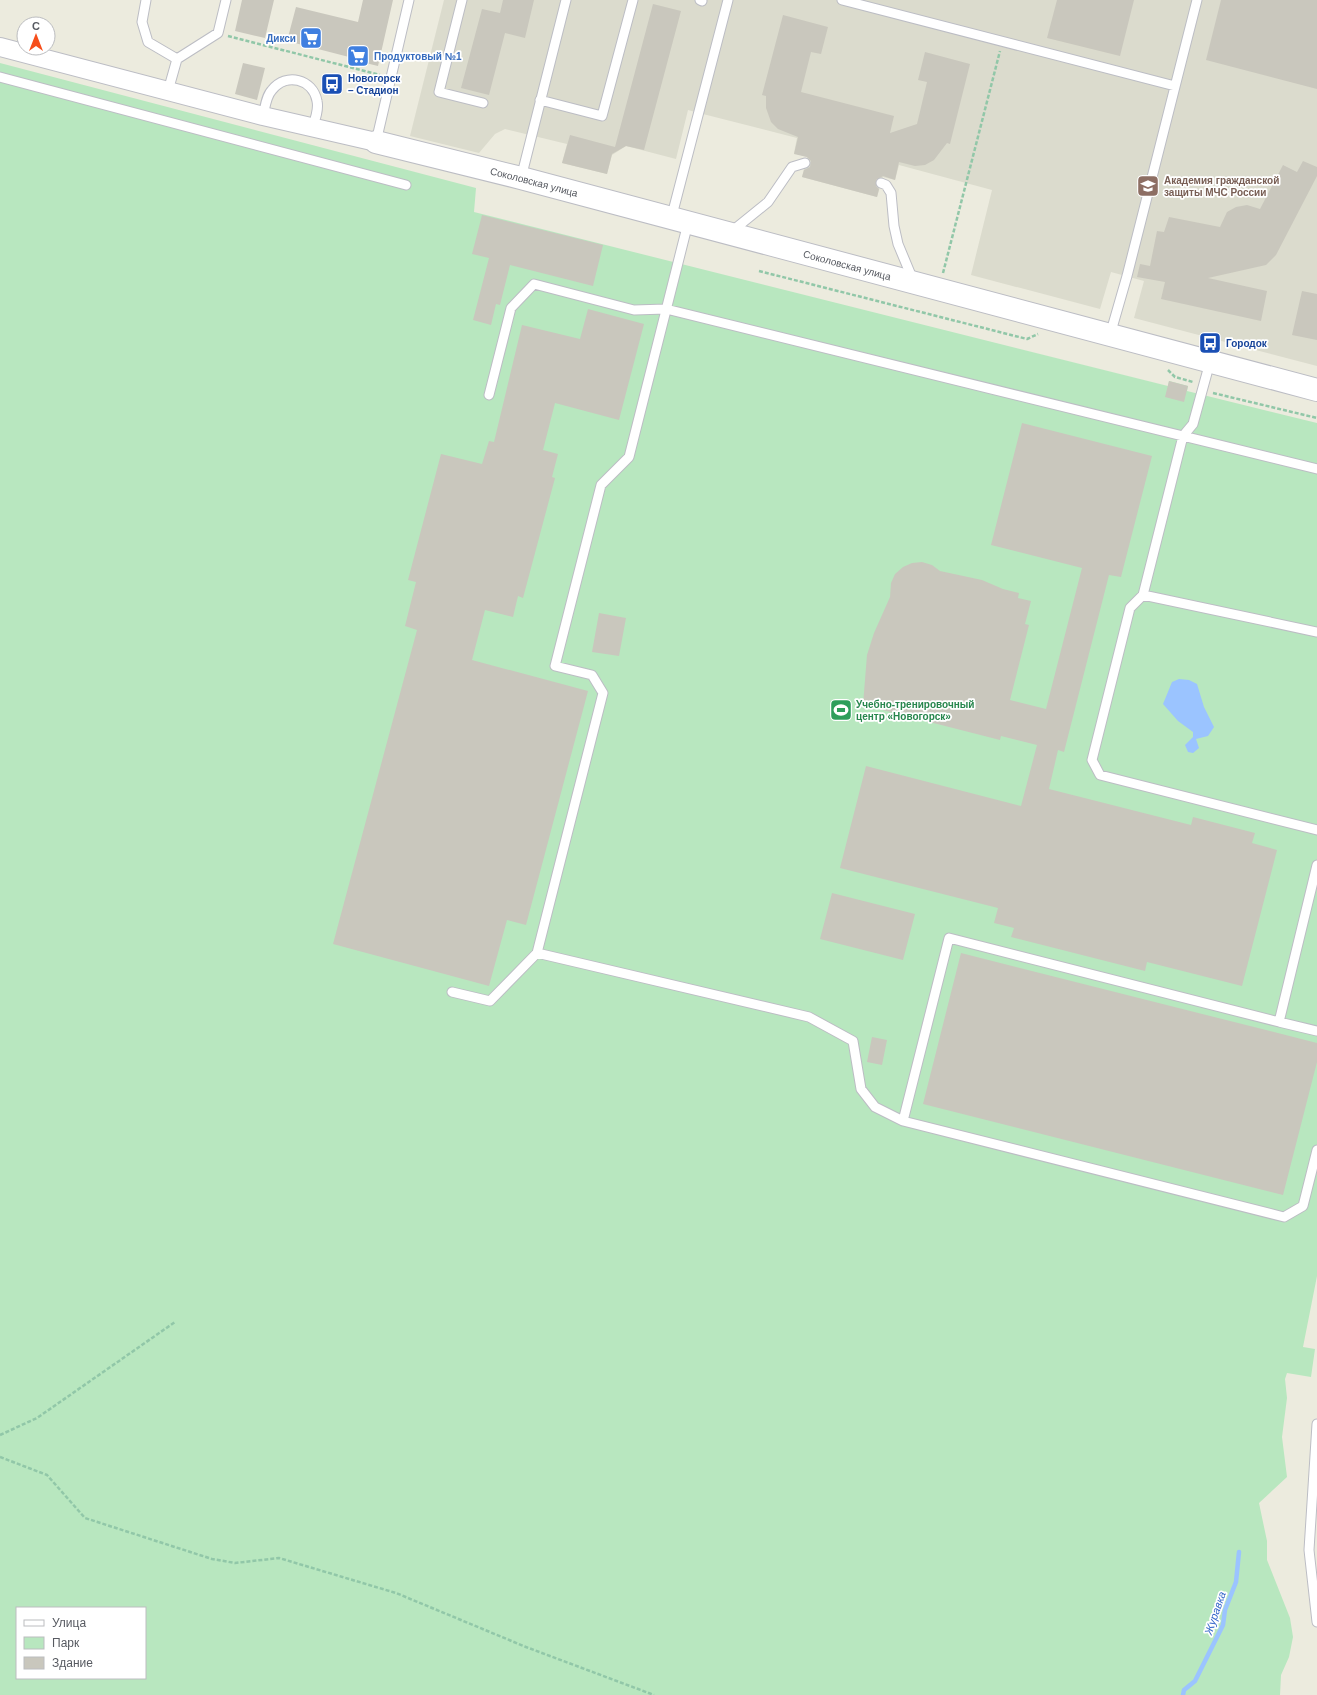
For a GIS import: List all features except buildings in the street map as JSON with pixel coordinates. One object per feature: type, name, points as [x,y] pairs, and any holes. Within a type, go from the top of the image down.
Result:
[{"type":"street","points":[[0,47],[263,116],[376,142]]},
{"type":"street","name":"Соколовская улица","points":[[376,142],[521,178],[1317,390]]},
{"type":"lane","points":[[146,0],[142,22],[148,42],[177,59]]},
{"type":"lane","points":[[168,91],[177,59],[218,33],[226,0]]},
{"type":"lane","points":[[376,142],[409,0]]},
{"type":"lane","points":[[462,0],[439,92],[482,103]]},
{"type":"lane","points":[[521,178],[566,0]]},
{"type":"lane","points":[[540,100],[602,116],[632,0]]},
{"type":"lane","points":[[452,992],[490,1001],[537,953],[603,693],[592,675],[555,666],[601,485],[629,457],[666,309],[680,221],[728,0]]},
{"type":"lane","points":[[842,0],[1175,86]]},
{"type":"lane","points":[[1110,335],[1129,269],[1197,0]]},
{"type":"lane","points":[[0,77],[406,185]]},
{"type":"lane","points":[[263,116],[271,91],[277,84],[285,80],[294,79],[310,86],[315,94],[318,103],[312,128]]},
{"type":"lane","points":[[728,234],[768,202],[792,167],[806,163]]},
{"type":"lane","points":[[881,183],[886,185],[891,193],[894,226],[898,244],[914,283]]},
{"type":"lane","points":[[489,395],[511,308],[534,284],[634,310],[666,309],[1317,469]]},
{"type":"lane","points":[[1210,362],[1201,390],[1193,424],[1183,436],[1143,595],[1130,608],[1092,760],[1100,775],[1317,830]]},
{"type":"lane","points":[[1143,595],[1317,632]]},
{"type":"lane","points":[[1279,1022],[1317,865]]},
{"type":"lane","points":[[903,1121],[949,938],[1317,1031]]},
{"type":"lane","points":[[537,953],[809,1017],[853,1040],[861,1089],[875,1108],[903,1121],[1284,1217],[1303,1206],[1317,1150]]},
{"type":"lane","points":[[1317,1424],[1309,1550],[1317,1622]]},
{"type":"path","points":[[218,33],[392,78]]},
{"type":"path","points":[[942,279],[1002,41]]},
{"type":"path","points":[[759,271],[1027,339],[1038,334]]},
{"type":"path","points":[[1166,369],[1176,377],[1192,381],[1201,390],[1317,418]]},
{"type":"path","points":[[0,1435],[37,1418],[175,1322]]},
{"type":"path","points":[[0,1456],[47,1475],[85,1518],[212,1558],[235,1562],[279,1558],[389,1591],[526,1647],[654,1695]]},
{"type":"shaded area","name":"Академия гражданской защиты МЧС России","points":[[444,0],[1317,0],[1317,366],[1134,318],[1144,281],[1111,272],[1100,309],[971,275],[992,190],[899,165],[895,180],[883,177],[877,197],[802,177],[807,157],[794,153],[797,138],[688,110],[676,159],[626,146],[612,155],[607,174],[562,163],[567,144],[505,129],[495,134],[479,153],[410,136]]},
{"type":"green space","points":[[0,63],[476,188],[474,212],[1168,386],[1169,381],[1188,386],[1187,391],[1317,423],[1317,1276],[1303,1347],[1315,1349],[1311,1377],[1287,1373],[1285,1379],[1287,1398],[1282,1437],[1287,1477],[1259,1503],[1267,1541],[1267,1560],[1290,1618],[1293,1637],[1289,1657],[1281,1675],[1280,1695],[0,1695]]},
{"type":"water","points":[[1179,679],[1189,680],[1197,684],[1204,707],[1214,727],[1208,736],[1196,739],[1199,748],[1193,753],[1188,752],[1185,745],[1193,737],[1193,732],[1178,721],[1163,704],[1172,682]]},
{"type":"waterway","name":"Журавка","points":[[1183,1695],[1184,1690],[1195,1681],[1223,1625],[1225,1610],[1236,1582],[1239,1552]]},
{"type":"place","name":"Дикси","points":[[311,38]]},
{"type":"place","name":"Продуктовый №1","points":[[358,56]]},
{"type":"place","name":"Новогорск – Стадион","points":[[332,84]]},
{"type":"place","name":"Академия гражданской защиты МЧС России","points":[[1148,186]]},
{"type":"place","name":"Городок","points":[[1210,343]]},
{"type":"place","name":"Учебно-тренировочный центр «Новогорск»","points":[[841,710]]}]
